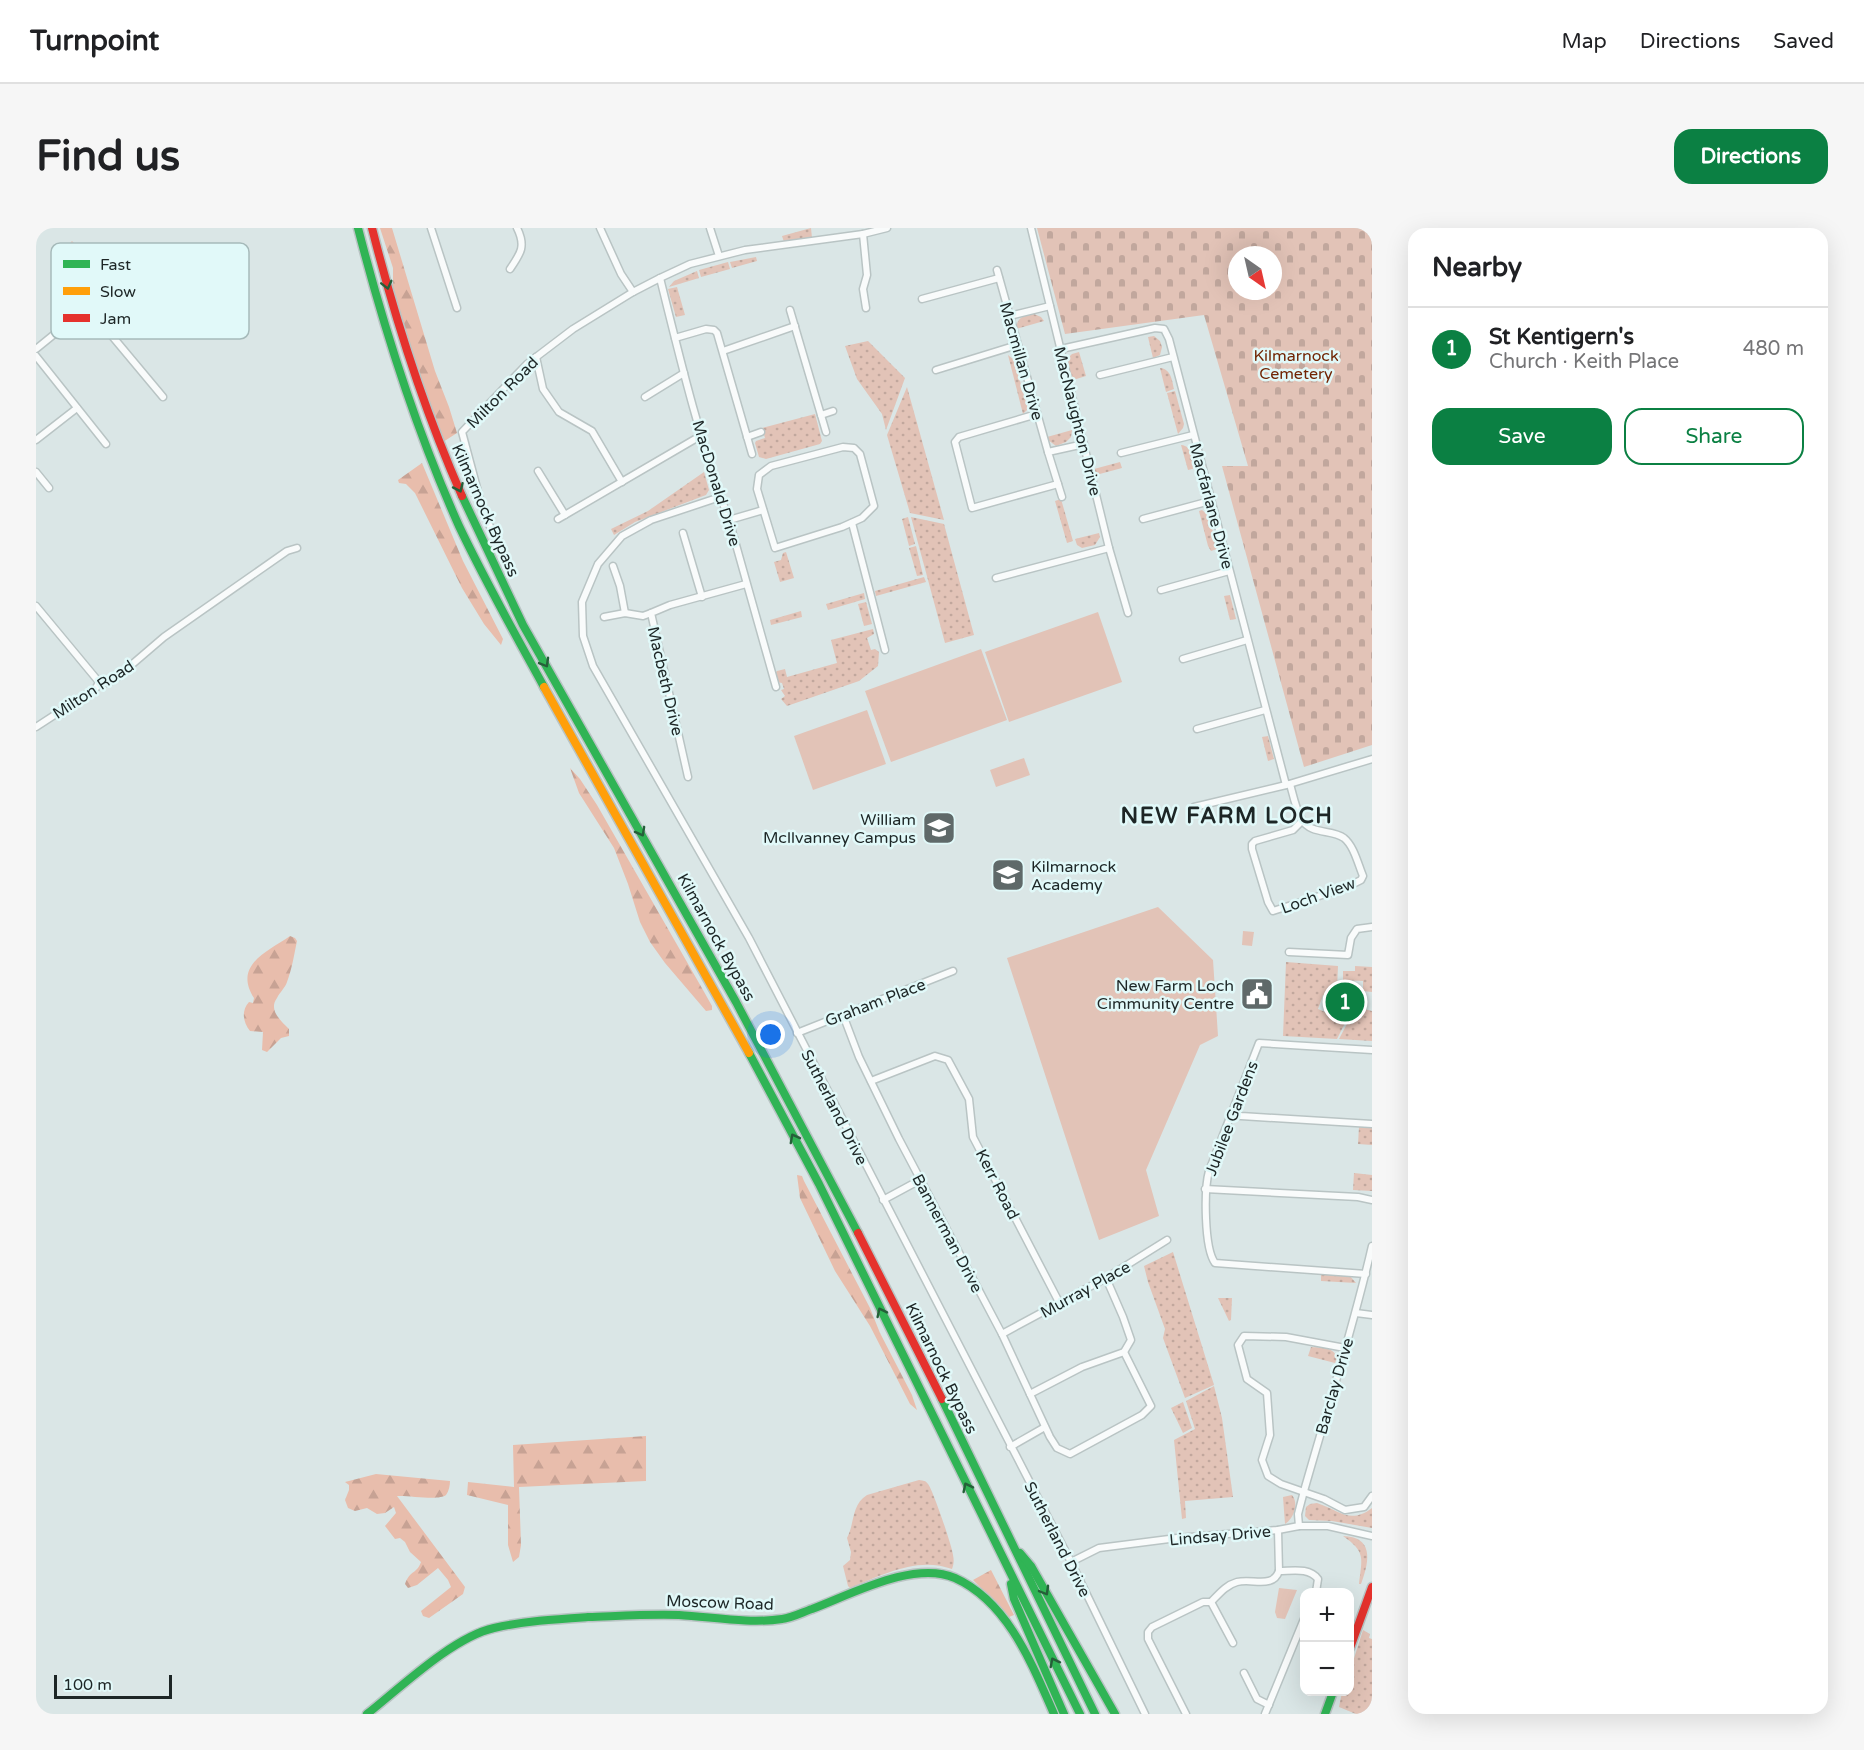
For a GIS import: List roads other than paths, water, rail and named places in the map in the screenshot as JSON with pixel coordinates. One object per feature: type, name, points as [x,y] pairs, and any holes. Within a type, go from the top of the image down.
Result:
[{"type":"main road","name":"Kilmarnock Bypass","points":[[358,228],[378,306],[410,400],[460,527],[511,628],[724,1007],[819,1184],[1080,1714]]},
{"type":"main road","name":"Kilmarnock Bypass","points":[[372,228],[391,302],[436,435],[523,625],[724,981],[831,1179],[938,1391],[1095,1714]]},
{"type":"main road","points":[[1012,1543],[1031,1566],[1115,1714]]},
{"type":"main road","points":[[1008,1570],[1014,1599],[1064,1714]]},
{"type":"main road","name":"Moscow Road","points":[[367,1714],[444,1653],[473,1635],[493,1628],[553,1619],[640,1614],[750,1622],[785,1619],[893,1578],[921,1572],[959,1580],[994,1608],[1021,1643],[1054,1714]]},
{"type":"main road","points":[[1352,1642],[1372,1587]]},
{"type":"main road","points":[[1325,1714],[1332,1696]]},
{"type":"street","points":[[430,228],[457,308]]},
{"type":"street","points":[[510,269],[523,247],[522,237],[517,228]]},
{"type":"street","points":[[600,228],[621,274],[633,292]]},
{"type":"street","points":[[710,228],[719,256]]},
{"type":"street","name":"Milton Road","points":[[510,568],[484,514],[462,432],[527,364],[573,329],[633,292],[690,264],[745,250],[863,234],[887,228]]},
{"type":"street","name":"MacNaughton Drive","points":[[1031,228],[1109,548],[1128,613]]},
{"type":"street","points":[[863,234],[867,275],[863,289],[866,308]]},
{"type":"street","name":"Macmillan Drive","points":[[922,299],[998,274],[1062,497]]},
{"type":"street","name":"MacDonald Drive","points":[[660,278],[684,373],[720,497],[729,520],[776,687]]},
{"type":"street","points":[[1009,316],[1050,306]]},
{"type":"street","points":[[790,310],[826,432]]},
{"type":"street","points":[[723,351],[795,326]]},
{"type":"street","name":"Macfarlane Drive","points":[[1061,349],[1155,328],[1164,329],[1169,339],[1265,710],[1288,785]]},
{"type":"street","points":[[675,338],[710,329],[714,330],[719,337],[752,454]]},
{"type":"street","points":[[36,349],[51,337]]},
{"type":"street","points":[[115,339],[163,397]]},
{"type":"street","points":[[936,370],[1017,345]]},
{"type":"street","points":[[36,356],[106,444]]},
{"type":"street","points":[[536,357],[543,389],[559,412],[592,431],[622,482]]},
{"type":"street","points":[[1100,375],[1173,357]]},
{"type":"street","points":[[645,397],[684,373]]},
{"type":"street","points":[[36,440],[77,408]]},
{"type":"street","points":[[821,415],[833,411]]},
{"type":"street","points":[[1037,414],[959,437],[955,442],[972,508],[1058,484]]},
{"type":"street","points":[[747,437],[761,432]]},
{"type":"street","points":[[558,519],[702,435]]},
{"type":"street","points":[[1121,453],[1193,435]]},
{"type":"street","points":[[1048,452],[1084,444]]},
{"type":"street","points":[[843,447],[854,448],[860,454],[874,506],[862,518],[775,548],[763,510],[757,489],[759,475],[771,466],[843,447]]},
{"type":"street","points":[[538,471],[565,515]]},
{"type":"street","points":[[36,472],[49,488]]},
{"type":"street","name":"Sutherland Drive","points":[[720,497],[651,520],[622,536],[598,564],[582,602],[583,636],[592,666],[749,938],[1071,1562],[1145,1714]]},
{"type":"street","points":[[1143,519],[1210,501]]},
{"type":"street","points":[[729,520],[763,510]]},
{"type":"street","points":[[852,523],[885,650]]},
{"type":"street","points":[[683,533],[702,597]]},
{"type":"street","name":"Milton Road","points":[[36,727],[96,688],[99,682],[107,683],[115,679],[164,637],[286,551],[297,548]]},
{"type":"street","points":[[996,578],[1109,548]]},
{"type":"street","points":[[613,566],[621,586],[625,613]]},
{"type":"street","points":[[1161,590],[1229,571]]},
{"type":"street","name":"Macbeth Drive","points":[[688,777],[651,613],[670,605],[746,584]]},
{"type":"street","points":[[36,606],[99,682]]},
{"type":"street","points":[[604,617],[625,613],[643,616],[651,613]]},
{"type":"street","points":[[1183,659],[1247,640]]},
{"type":"street","points":[[1197,729],[1265,710]]},
{"type":"street","points":[[1194,807],[1288,785],[1372,759]]},
{"type":"street","points":[[1288,785],[1302,821]]},
{"type":"street","name":"Loch View","points":[[1302,821],[1308,826],[1337,834],[1346,839],[1363,876],[1361,880],[1347,887],[1273,911],[1269,907],[1252,844],[1293,830],[1302,821]]},
{"type":"street","points":[[1289,952],[1348,955],[1351,938],[1357,929],[1372,927]]},
{"type":"street","name":"Graham Place","points":[[797,1033],[953,971]]},
{"type":"street","name":"Bannerman Drive","points":[[843,1015],[859,1057],[920,1180],[1002,1335],[1045,1427],[1058,1448],[1070,1454],[1142,1415],[1151,1406],[1124,1352]]},
{"type":"street","name":"Jubilee Gardens","points":[[1366,1274],[1215,1263],[1209,1253],[1205,1189],[1209,1171],[1259,1043],[1372,1050]]},
{"type":"street","name":"Kerr Road","points":[[871,1081],[935,1056],[948,1060],[969,1099],[973,1137],[1060,1304]]},
{"type":"street","points":[[1232,1114],[1372,1124]]},
{"type":"street","points":[[883,1200],[920,1180]]},
{"type":"street","points":[[1205,1189],[1358,1197],[1372,1200]]},
{"type":"street","name":"Murray Place","points":[[1002,1335],[1106,1278],[1167,1240]]},
{"type":"street","name":"Barclay Drive","points":[[1299,1527],[1298,1515],[1304,1491],[1356,1313],[1372,1246]]},
{"type":"street","points":[[1030,1394],[1082,1367],[1124,1352],[1131,1340],[1124,1317],[1106,1278]]},
{"type":"street","points":[[1356,1313],[1372,1315]]},
{"type":"street","points":[[1345,1348],[1286,1337],[1244,1336],[1238,1345],[1247,1379],[1267,1393],[1270,1435],[1262,1460],[1268,1476],[1281,1485],[1304,1491],[1345,1510],[1364,1507],[1372,1496]]},
{"type":"street","points":[[1010,1447],[1045,1427]]},
{"type":"street","name":"Lindsay Drive","points":[[1071,1562],[1099,1548],[1177,1538],[1299,1527],[1328,1526],[1372,1536]]},
{"type":"street","points":[[1186,1714],[1148,1639],[1148,1632],[1152,1627],[1203,1602],[1211,1602],[1226,1587],[1239,1581],[1271,1581],[1277,1578],[1279,1571],[1278,1530]]},
{"type":"street","points":[[1279,1571],[1314,1573],[1318,1579],[1318,1588]]},
{"type":"street","points":[[1211,1602],[1233,1643]]},
{"type":"street","points":[[1265,1714],[1300,1631]]},
{"type":"street","points":[[1244,1673],[1257,1699],[1269,1704]]},
{"type":"place","name":"William McIlvanney Campus","points":[[939,828]]},
{"type":"place","name":"Kilmarnock Academy","points":[[1008,875]]},
{"type":"place","name":"New Farm Loch Cimmunity Centre","points":[[1257,994]]},
{"type":"place","name":"St Kentigern's","points":[[1345,1002]]},
{"type":"district","name":"NEW FARM LOCH","points":[[1227,815]]},
{"type":"park label","name":"Kilmarnock Cemetery","points":[[1296,364]]}]
